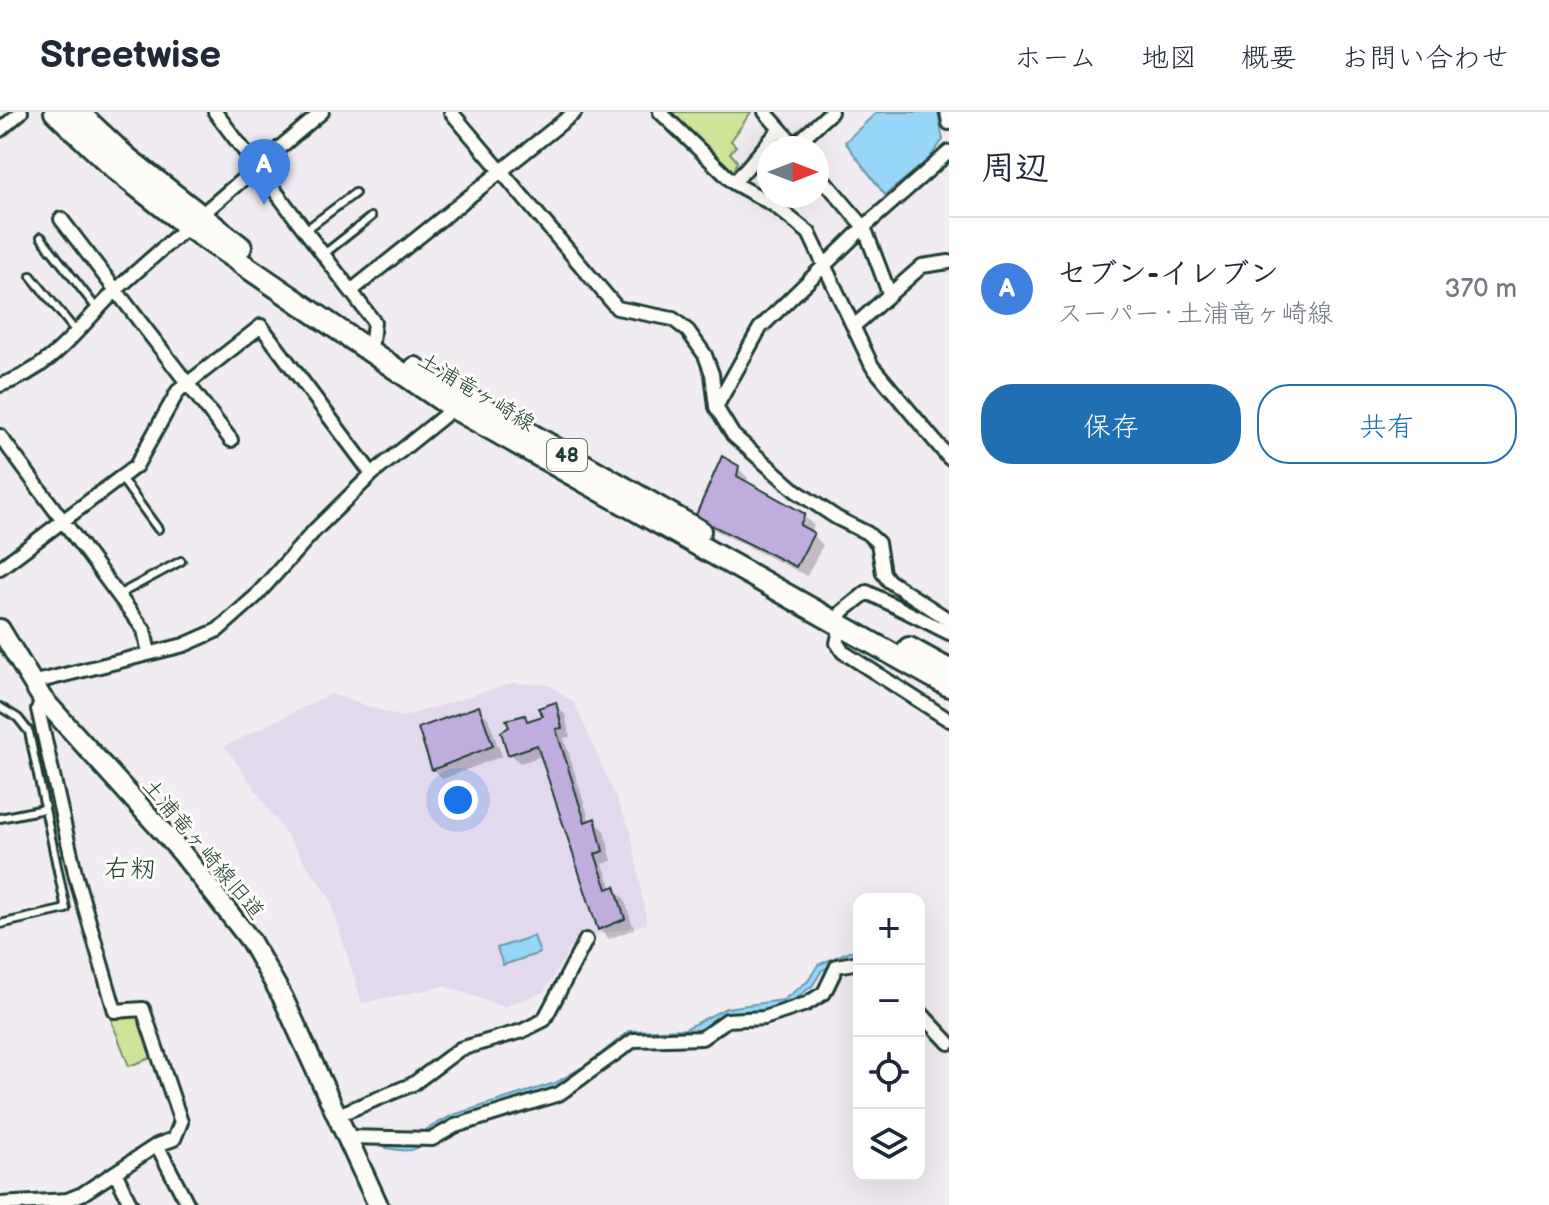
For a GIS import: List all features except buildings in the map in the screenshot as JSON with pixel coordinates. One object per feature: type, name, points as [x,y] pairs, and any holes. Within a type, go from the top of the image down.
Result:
[{"type":"main road","name":"土浦竜ヶ崎線","points":[[55,112],[115,169],[455,400]]},
{"type":"main road","name":"土浦竜ヶ崎線","points":[[78,112],[193,221],[455,400],[842,619],[949,686]]},
{"type":"main road","name":"土浦竜ヶ崎線","points":[[842,619],[949,670]]},
{"type":"street","points":[[0,130],[21,112]]},
{"type":"street","points":[[215,112],[307,229],[374,322],[372,342]]},
{"type":"street","points":[[0,385],[19,379],[78,334],[117,288],[322,112]]},
{"type":"street","points":[[451,112],[617,308],[673,319],[688,331],[705,355],[712,374],[716,407],[733,435],[796,491],[867,533],[878,543],[883,573],[889,581],[949,620]]},
{"type":"street","points":[[351,291],[575,112]]},
{"type":"street","points":[[660,112],[734,183],[774,205],[809,233],[872,366],[949,458]]},
{"type":"street","points":[[765,112],[786,136]]},
{"type":"street","points":[[807,136],[831,112]]},
{"type":"street","points":[[947,112],[949,123]]},
{"type":"street","points":[[734,183],[780,129]]},
{"type":"street","points":[[716,407],[760,328],[864,227],[949,152]]},
{"type":"street","points":[[829,186],[864,227],[889,293]]},
{"type":"street","points":[[61,219],[231,440]]},
{"type":"street","points":[[854,326],[922,266],[949,262]]},
{"type":"street","points":[[0,568],[136,466],[178,391],[261,326],[372,474]]},
{"type":"street","points":[[5,1203],[75,1201],[157,1145],[174,1139],[181,1122],[143,1009],[115,1011],[72,861],[38,709],[37,691],[149,653],[184,645],[218,630],[255,597],[315,530],[372,474],[444,416],[455,400]]},
{"type":"street","points":[[0,436],[144,630],[149,653]]},
{"type":"street","points":[[949,633],[867,592],[842,619],[837,643],[843,652],[949,720]]},
{"type":"street","name":"土浦竜ヶ崎線旧道","points":[[0,629],[37,691],[182,853],[250,940],[283,998],[378,1205]]},
{"type":"street","points":[[338,1115],[413,1084],[460,1049],[522,1031],[544,1020],[586,940]]},
{"type":"street","points":[[348,1137],[432,1139],[455,1126],[559,1094],[634,1040],[702,1038],[727,1020],[764,1018],[806,1004],[824,993],[837,966],[853,963]]},
{"type":"street","points":[[925,1017],[949,1043]]},
{"type":"street","points":[[157,1145],[188,1205]]},
{"type":"street","points":[[116,1174],[131,1205]]},
{"type":"lane","points":[[307,229],[355,193]]},
{"type":"lane","points":[[324,254],[371,217]]},
{"type":"lane","points":[[41,237],[99,310]]},
{"type":"lane","points":[[31,276],[78,334]]},
{"type":"lane","points":[[121,478],[158,529]]},
{"type":"lane","points":[[118,595],[181,561]]},
{"type":"lane","points":[[0,707],[18,718],[29,732],[66,909],[0,924]]},
{"type":"lane","points":[[0,818],[44,809]]},
{"type":"shaded area","points":[[513,683],[550,685],[575,704],[631,832],[647,924],[575,940],[544,992],[504,1007],[444,986],[362,1003],[329,897],[225,746],[330,694],[402,717]]},
{"type":"green space","points":[[668,112],[751,112],[731,141],[736,146],[730,153],[737,161],[733,177]]},
{"type":"green space","points":[[141,1013],[151,1058],[129,1066],[112,1022],[112,1014]]},
{"type":"water","points":[[877,112],[938,112],[943,140],[927,161],[885,195],[845,142]]},
{"type":"water","points":[[534,936],[540,953],[503,965],[497,948]]},
{"type":"water","points":[[853,951],[853,960],[822,970],[813,985],[785,1007],[764,1013],[727,1016],[687,1037],[632,1037],[558,1090],[431,1135],[416,1149],[386,1148],[388,1140],[408,1145],[419,1141],[427,1129],[453,1115],[555,1083],[591,1062],[629,1031],[685,1029],[726,1008],[783,1000],[808,981],[818,965]]},
{"type":"place","name":"セブン-イレブン","points":[[264,205]]},
{"type":"district","name":"右籾","points":[[130,868]]}]
